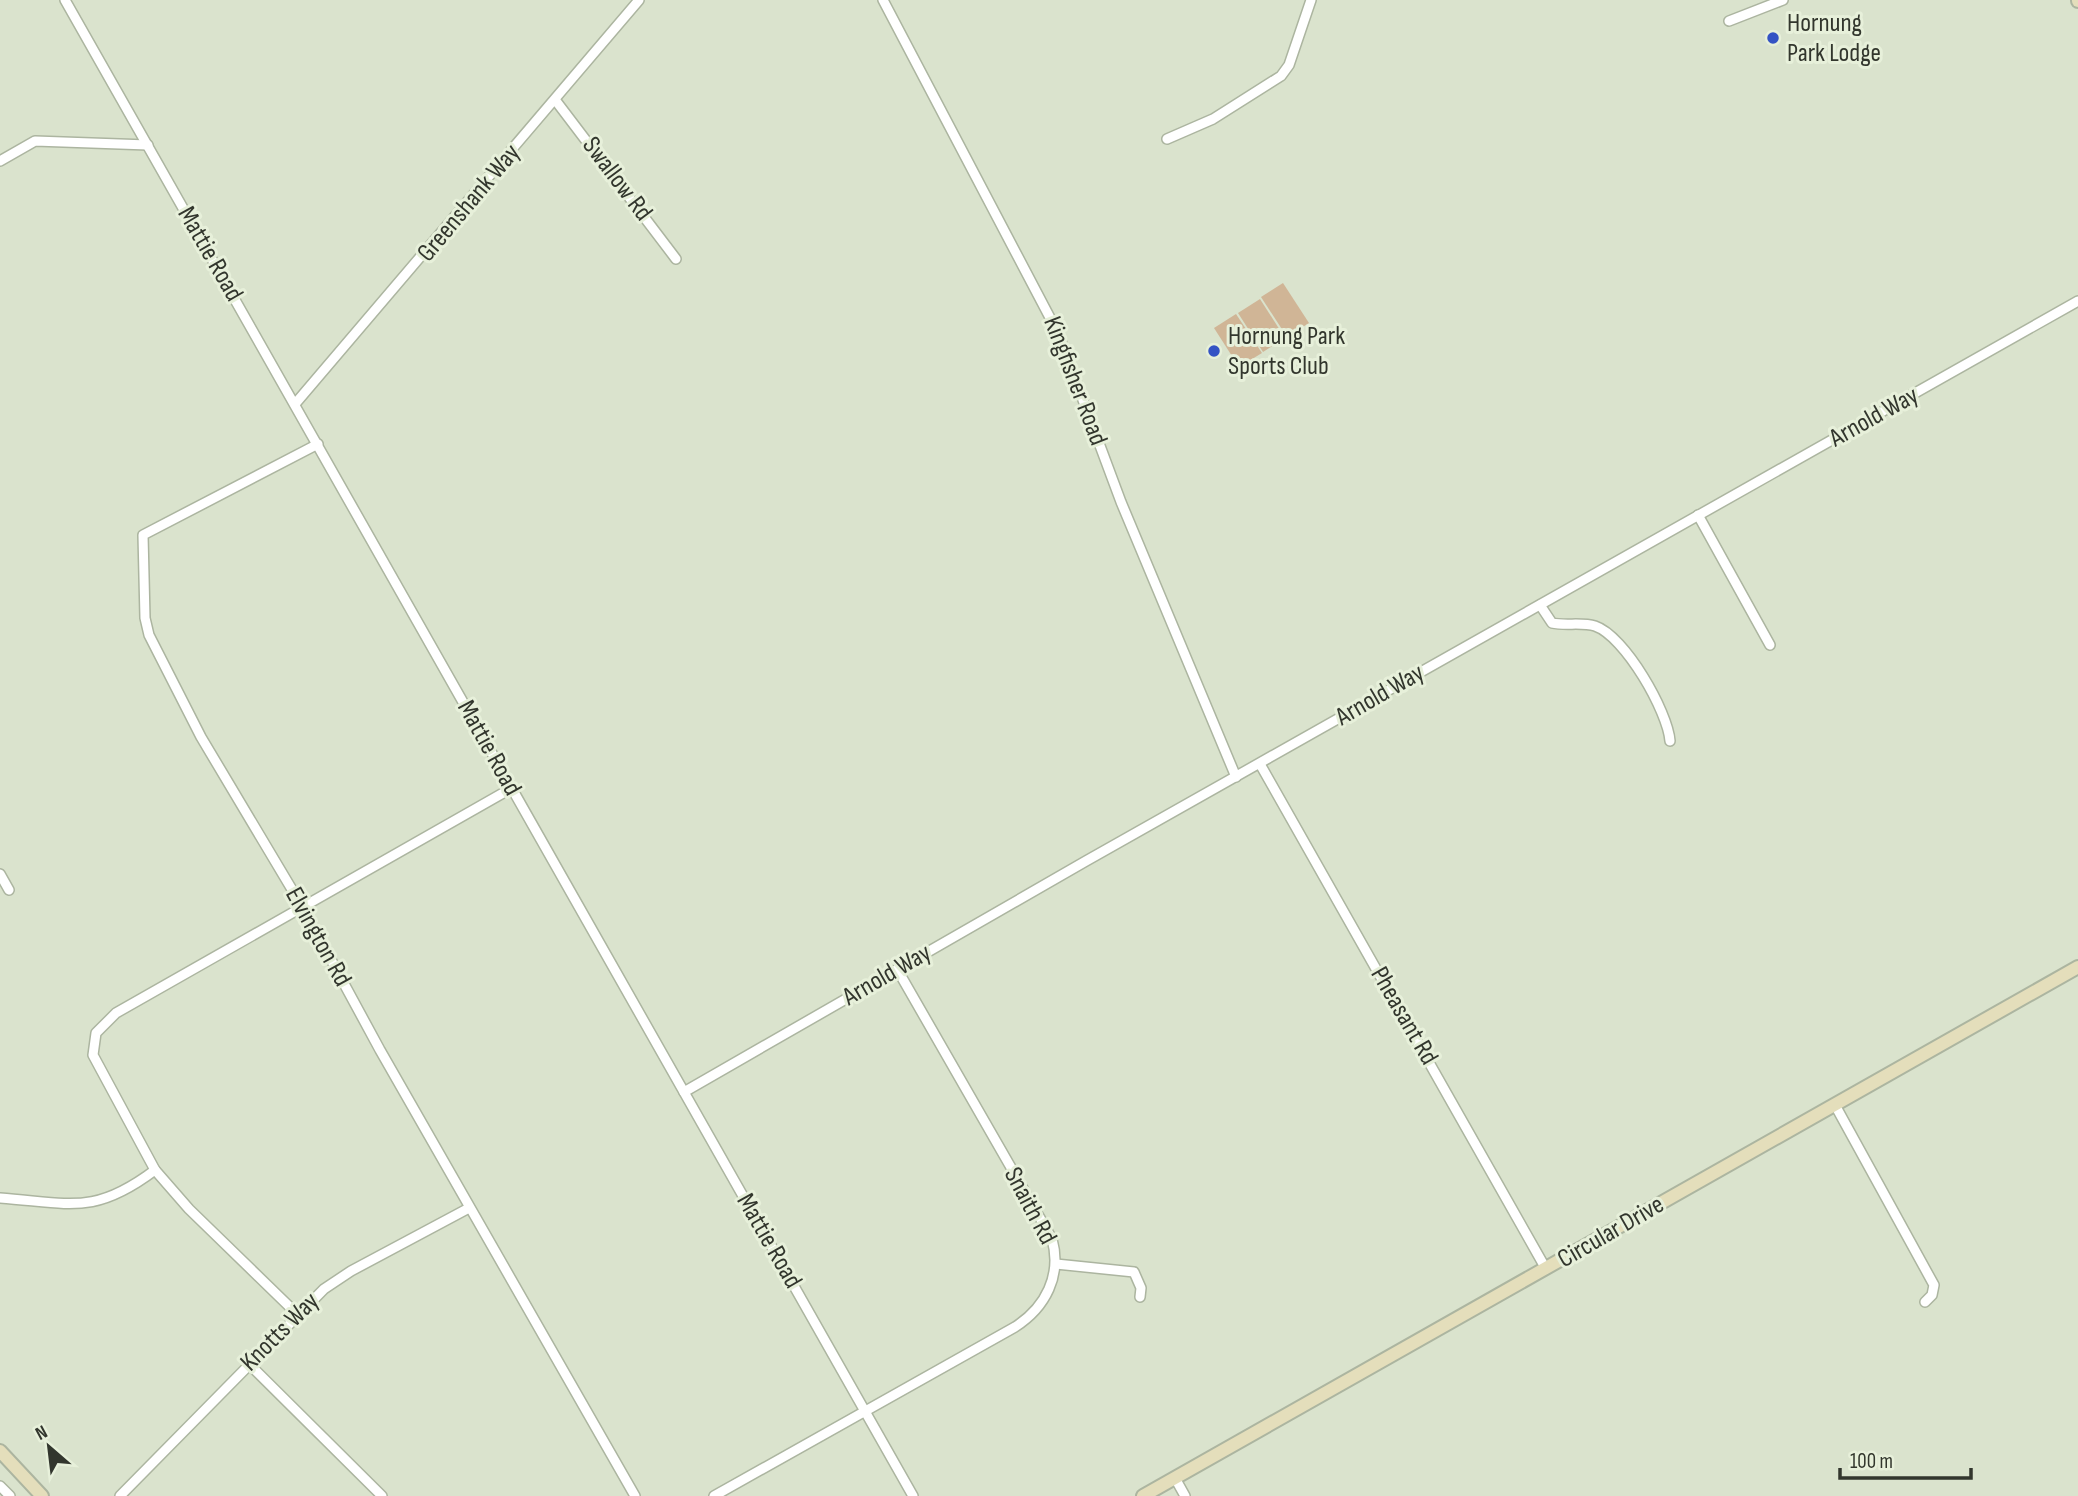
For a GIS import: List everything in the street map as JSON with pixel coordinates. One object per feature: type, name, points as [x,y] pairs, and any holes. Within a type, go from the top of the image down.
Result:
[{"type":"street","name":"Mattie Road","points":[[65,0],[913,1496]]},
{"type":"street","name":"Greenshank Way","points":[[295,404],[556,101],[639,0]]},
{"type":"street","name":"Kingfisher Road","points":[[883,0],[1058,333],[1121,502],[1236,777]]},
{"type":"street","points":[[1167,139],[1213,119],[1281,76],[1289,65],[1311,0]]},
{"type":"street","points":[[1729,21],[1783,0]]},
{"type":"street","name":"Swallow Rd","points":[[556,101],[676,259]]},
{"type":"street","points":[[0,161],[35,141],[148,145]]},
{"type":"street","name":"Arnold Way","points":[[684,1092],[2078,301]]},
{"type":"street","name":"Elvington Rd","points":[[318,444],[144,536],[145,618],[155,651],[201,737],[303,908],[469,1208],[635,1496]]},
{"type":"street","points":[[1698,515],[1770,645]]},
{"type":"street","points":[[1540,605],[1552,622],[1592,625],[1604,631],[1623,650],[1669,725],[1670,741]]},
{"type":"street","name":"Pheasant Rd","points":[[1260,764],[1546,1269]]},
{"type":"street","points":[[297,1314],[189,1209],[155,1170],[96,1064],[93,1042],[96,1033],[116,1013],[512,788]]},
{"type":"street","points":[[0,874],[9,890]]},
{"type":"street","name":"Circular Drive","points":[[1143,1496],[2078,967]]},
{"type":"street","name":"Snaith Rd","points":[[714,1496],[1030,1318],[1045,1297],[1056,1264],[1052,1239],[897,969]]},
{"type":"street","points":[[1835,1105],[1934,1285],[1932,1295],[1925,1302]]},
{"type":"street","points":[[0,1198],[97,1203],[128,1189],[155,1170]]},
{"type":"street","name":"Knotts Way","points":[[120,1496],[248,1363],[324,1289],[351,1271],[469,1208]]},
{"type":"street","points":[[1056,1264],[1134,1272],[1141,1288],[1140,1297]]},
{"type":"street","points":[[248,1363],[382,1496]]},
{"type":"street","points":[[0,1451],[42,1496]]},
{"type":"street","points":[[1175,1478],[1185,1496]]},
{"type":"street","points":[[0,1486],[10,1496]]},
{"type":"shaded area","points":[[1283,283],[1309,323],[1287,337],[1261,297]]},
{"type":"shaded area","points":[[1260,299],[1285,338],[1263,352],[1238,313]]},
{"type":"shaded area","points":[[1236,314],[1262,353],[1239,367],[1214,328]]},
{"type":"place","name":"Hornung Park Lodge","points":[[1773,38]]},
{"type":"place","name":"Hornung Park Sports Club","points":[[1214,351]]}]
